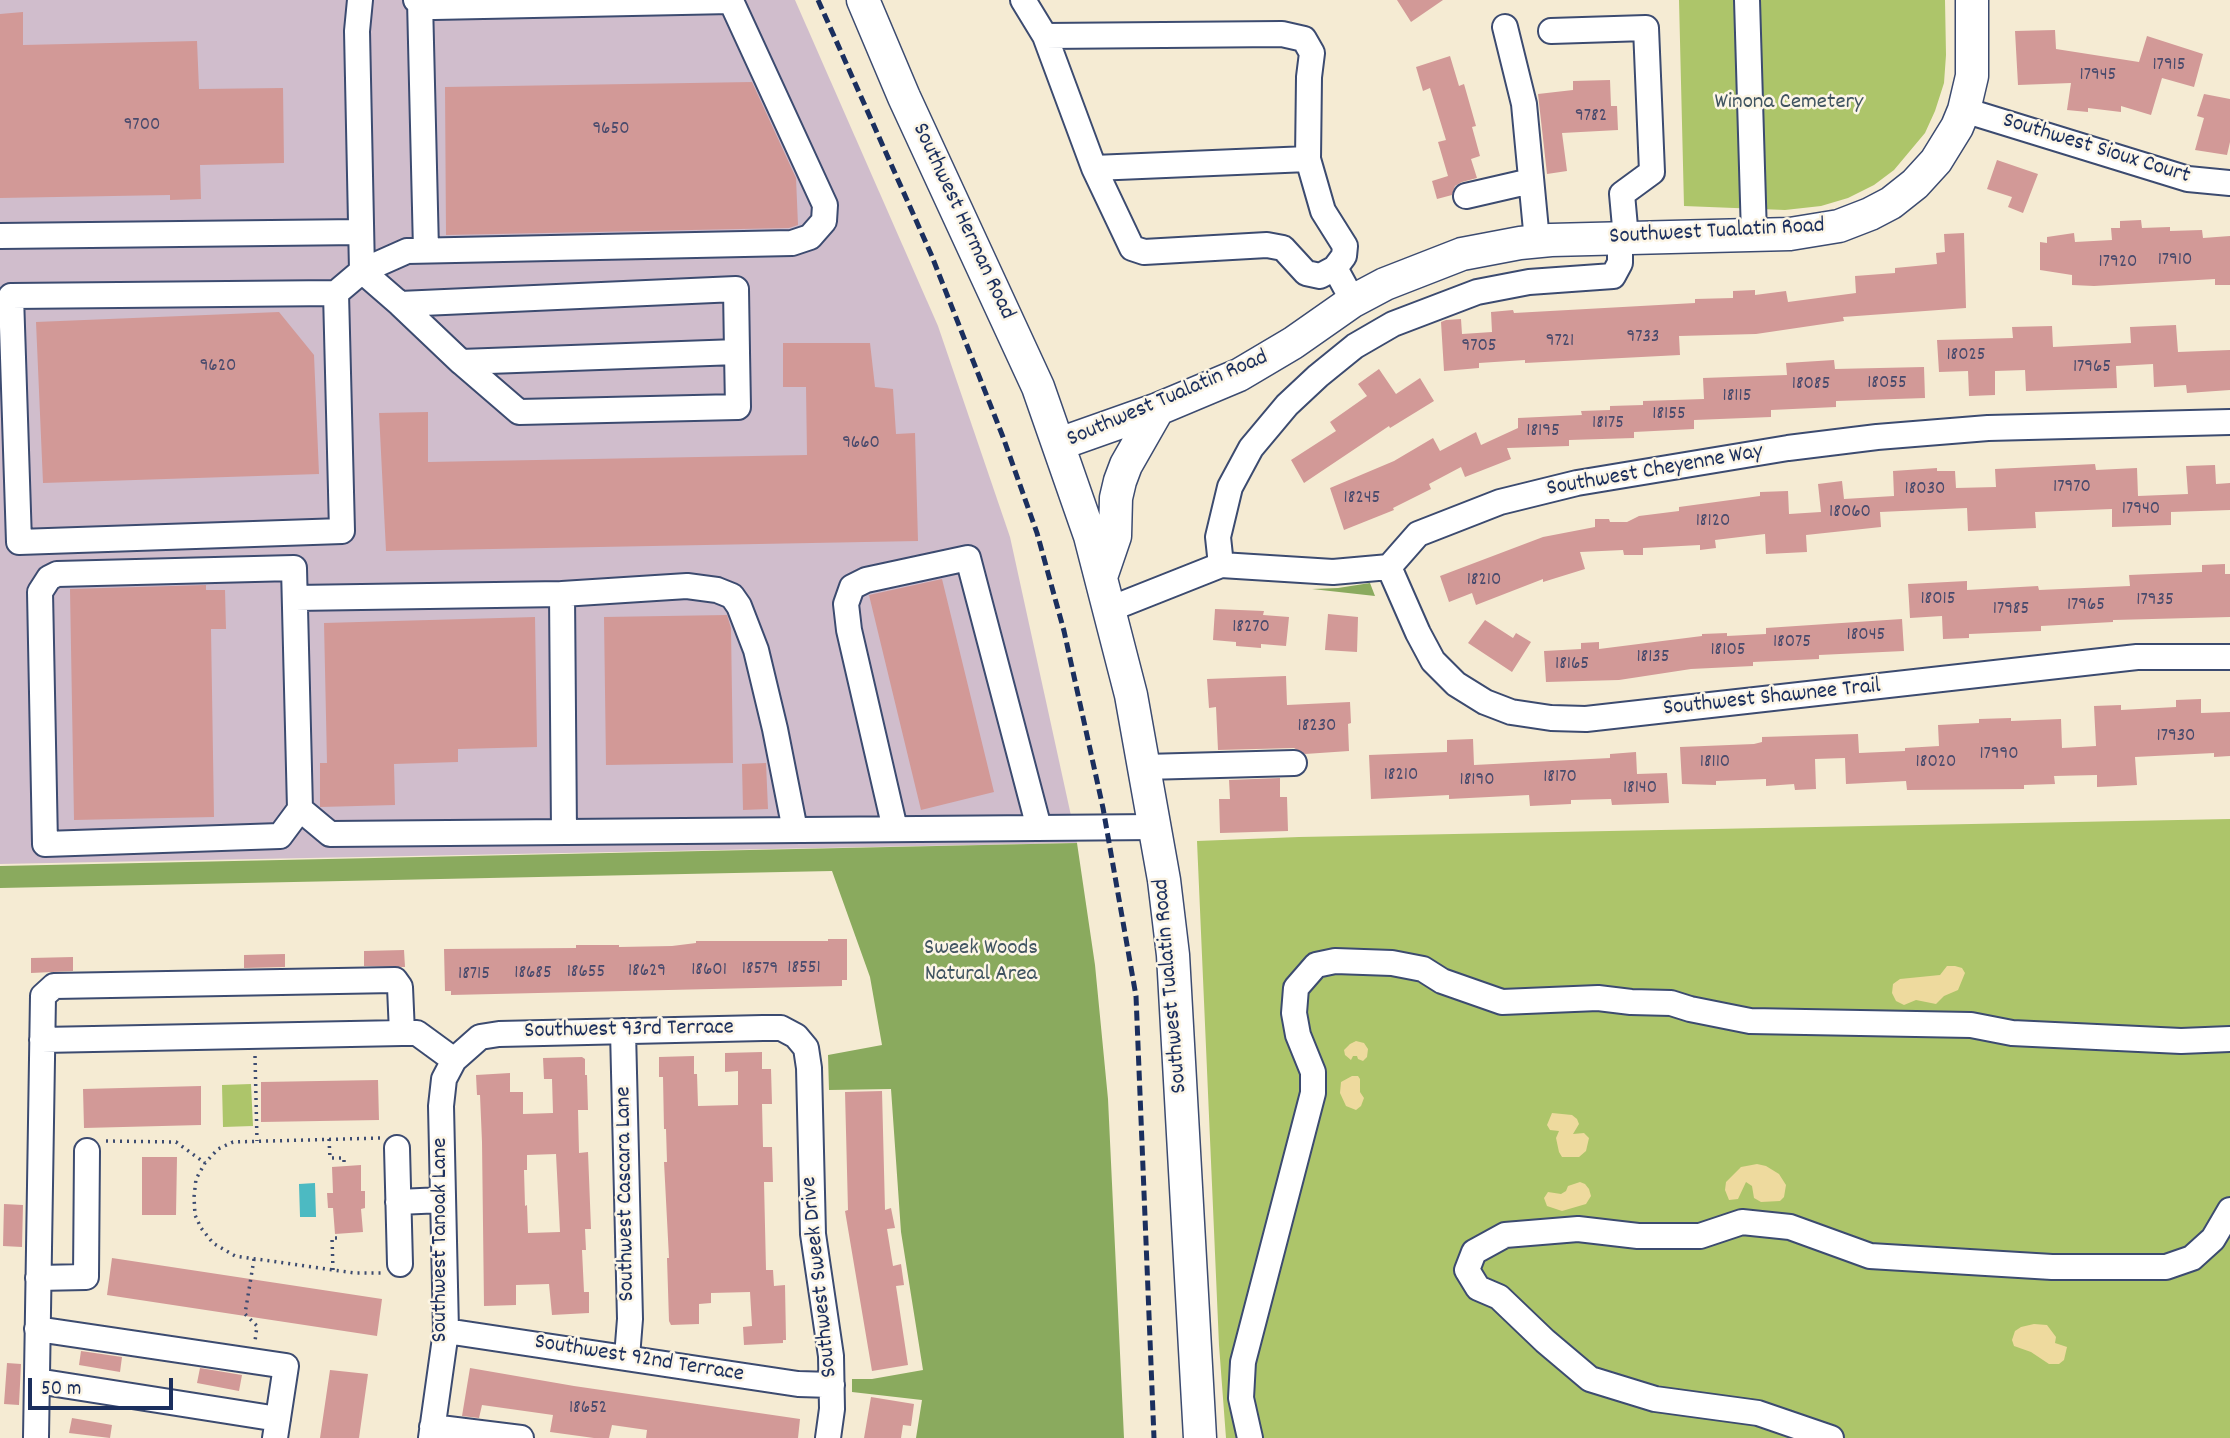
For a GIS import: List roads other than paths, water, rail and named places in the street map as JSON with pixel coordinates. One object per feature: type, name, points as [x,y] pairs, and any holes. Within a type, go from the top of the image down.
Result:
[{"type":"main road","name":"Southwest Herman Road","points":[[863,0],[1038,387],[1059,444]]},
{"type":"main road","name":"Southwest Tualatin Road","points":[[1200,1438],[1173,955],[1155,827],[1131,695],[1110,609],[1059,444],[1158,409],[1240,374],[1353,301],[1385,284],[1462,254],[1536,241],[1790,233],[1856,221],[1891,203],[1915,184],[1949,142],[1964,110],[1973,59],[1972,0]]},
{"type":"main road","points":[[1101,577],[1115,536],[1119,481],[1158,409]]},
{"type":"street","points":[[360,0],[357,31],[362,271],[519,412],[738,407],[736,289],[400,304]]},
{"type":"street","points":[[1024,0],[1045,36],[1094,168],[1132,248],[1144,252],[1267,244],[1283,248],[1306,273],[1320,276],[1335,268],[1344,256],[1345,246],[1323,211],[1308,159],[1312,53],[1304,39],[1282,34],[1045,36]]},
{"type":"street","points":[[1747,0],[1754,235]]},
{"type":"street","points":[[336,293],[342,531],[19,542],[11,296],[336,293],[362,271],[407,251],[792,243],[810,237],[817,230],[824,221],[825,205],[731,1],[434,7],[418,1],[426,250]]},
{"type":"street","points":[[1505,27],[1524,104],[1536,241]]},
{"type":"street","points":[[1221,565],[1218,537],[1230,487],[1251,448],[1280,413],[1327,368],[1355,346],[1394,324],[1477,292],[1529,282],[1613,276],[1620,263],[1623,238],[1622,194],[1652,172],[1646,28],[1551,31]]},
{"type":"street","name":"Southwest Sioux Court","points":[[1964,110],[2188,179],[2230,183]]},
{"type":"street","points":[[1094,168],[1308,159]]},
{"type":"street","points":[[1466,196],[1531,181]]},
{"type":"street","points":[[0,236],[361,232]]},
{"type":"street","points":[[1335,268],[1353,301]]},
{"type":"street","points":[[461,362],[737,352]]},
{"type":"street","name":"Southwest Cheyenne Way","points":[[1389,567],[1418,534],[1500,502],[1577,484],[1877,437],[1988,428],[2230,422]]},
{"type":"street","points":[[895,830],[849,630],[846,604],[852,587],[866,580],[968,558],[1039,828]]},
{"type":"street","points":[[1110,609],[1221,565],[1334,572],[1389,567]]},
{"type":"street","name":"Southwest Shawnee Trail","points":[[1389,567],[1433,661],[1456,684],[1485,702],[1511,712],[1551,718],[1600,718],[2137,657],[2230,657]]},
{"type":"street","points":[[294,568],[300,809],[280,836],[46,844],[40,592],[49,578],[57,574],[294,568]]},
{"type":"street","points":[[295,598],[562,594],[687,586],[718,590],[732,596],[740,606],[755,650],[775,729],[795,830]]},
{"type":"street","points":[[562,594],[565,832]]},
{"type":"street","points":[[1145,766],[1294,763]]},
{"type":"street","points":[[300,809],[330,834],[1155,827]]},
{"type":"street","points":[[1250,1438],[1241,1398],[1243,1362],[1313,1093],[1313,1072],[1298,1035],[1294,1013],[1296,988],[1316,965],[1362,960],[1423,969],[1442,981],[1502,1002],[1598,998],[1671,1003],[1750,1020],[1971,1025],[2012,1033],[2182,1041],[2230,1039]]},
{"type":"street","points":[[36,1438],[43,996],[54,986],[395,980],[400,987],[402,1033]]},
{"type":"street","name":"Southwest 93rd Terrace","points":[[459,1054],[480,1037],[499,1034],[781,1028],[796,1036]]},
{"type":"street","name":"Southwest Cascara Lane","points":[[624,1031],[630,1319],[627,1357]]},
{"type":"street","points":[[42,1040],[417,1033],[459,1054]]},
{"type":"street","name":"Southwest Sweek Drive","points":[[796,1036],[806,1048],[809,1068],[811,1203],[831,1356],[832,1409],[828,1438]]},
{"type":"street","name":"Southwest Tanoak Lane","points":[[432,1433],[446,1331],[441,1106],[444,1079],[459,1054]]},
{"type":"street","points":[[390,1143],[398,1202],[394,1268]]},
{"type":"street","points":[[38,1278],[86,1277],[94,1146]]},
{"type":"street","points":[[398,1202],[443,1200]]},
{"type":"street","points":[[1831,1438],[1758,1413],[1655,1399],[1591,1379],[1545,1342],[1499,1297],[1478,1288],[1467,1270],[1474,1252],[1504,1235],[1578,1229],[1638,1236],[1700,1237],[1742,1223],[1790,1227],[1870,1256],[2052,1267],[2166,1267],[2192,1258],[2213,1239],[2230,1210]]},
{"type":"street","points":[[37,1329],[286,1366],[277,1428],[37,1381]]},
{"type":"street","name":"Southwest 92nd Terrace","points":[[446,1331],[798,1384],[832,1385]]},
{"type":"street","points":[[432,1433],[520,1438]]},
{"type":"water","points":[[315,1183],[316,1217],[300,1217],[299,1184]]},
{"type":"railway","points":[[818,0],[931,254],[1003,437],[1037,533],[1064,631],[1103,808],[1136,996],[1154,1438]]},
{"type":"park label","name":"Winona Cemetery","points":[[1789,104]]},
{"type":"park label","name":"Sweek Woods Natural Area","points":[[981,963]]}]
